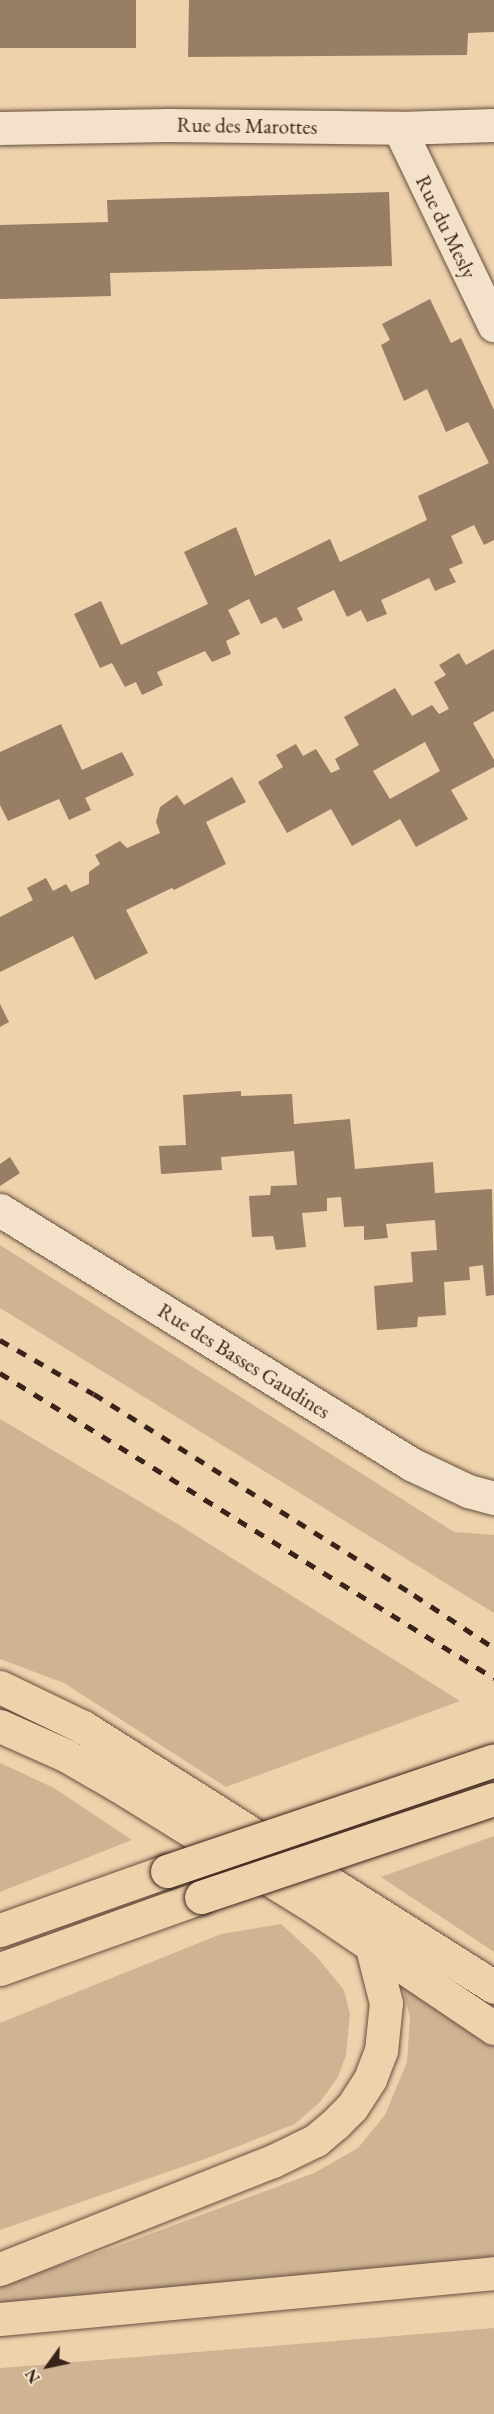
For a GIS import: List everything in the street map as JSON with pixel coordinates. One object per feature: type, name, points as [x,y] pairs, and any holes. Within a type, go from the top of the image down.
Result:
[{"type":"main road","points":[[0,1687],[21,1695],[93,1734],[494,1987]]},
{"type":"main road","points":[[0,1726],[67,1756],[119,1786],[319,1910],[372,1948],[494,2028]]},
{"type":"main road","points":[[0,1930],[494,1760]]},
{"type":"main road","points":[[0,1969],[201,1897],[494,1799]]},
{"type":"main road","points":[[0,2269],[273,2161],[316,2140],[335,2124],[352,2107],[370,2079],[381,2051],[386,2003],[372,1948]]},
{"type":"main road","points":[[0,2319],[494,2273]]},
{"type":"street","name":"Rue des Marottes","points":[[0,128],[169,125],[399,128],[494,125]]},
{"type":"street","name":"Rue du Mesly","points":[[399,128],[494,325]]},
{"type":"street","name":"Rue des Basses Gaudines","points":[[0,1210],[411,1464],[468,1491],[494,1498]]},
{"type":"shaded area","points":[[0,1245],[454,1532],[494,1535],[494,1613],[0,1308]]},
{"type":"shaded area","points":[[0,1419],[176,1523],[460,1701],[226,1787],[64,1683],[0,1659]]},
{"type":"shaded area","points":[[0,1763],[54,1788],[132,1840],[0,1892]]},
{"type":"shaded area","points":[[494,1836],[494,1952],[381,1877]]},
{"type":"shaded area","points":[[281,1924],[317,1957],[344,1990],[350,2014],[346,2055],[338,2077],[320,2102],[295,2124],[205,2159],[0,2230],[0,2023],[221,1934]]},
{"type":"shaded area","points":[[399,1973],[494,2039],[494,2258],[6,2308],[0,2302],[0,2288],[6,2283],[118,2246],[314,2173],[358,2148],[385,2115],[407,2062],[410,2017]]},
{"type":"shaded area","points":[[494,2328],[494,2414],[0,2414],[0,2368]]},
{"type":"building","points":[[0,0],[136,0],[136,48],[0,48]]},
{"type":"building","points":[[189,0],[494,0],[494,32],[468,33],[467,55],[188,57]]},
{"type":"building","points":[[389,192],[392,266],[110,273],[111,296],[0,299],[0,225],[108,222],[107,200]]},
{"type":"building","points":[[430,299],[451,343],[461,338],[494,410],[494,540],[484,545],[474,525],[451,536],[463,563],[449,569],[456,582],[435,591],[429,578],[381,600],[387,614],[367,622],[361,610],[347,617],[334,590],[297,608],[303,620],[283,629],[276,617],[261,624],[249,599],[228,610],[240,634],[226,641],[231,654],[212,662],[205,651],[157,672],[163,685],[142,695],[136,682],[125,687],[112,663],[100,668],[74,614],[101,601],[121,645],[208,604],[184,552],[236,527],[255,576],[330,539],[340,562],[427,520],[418,496],[489,463],[468,422],[446,432],[427,389],[404,401],[381,345],[390,340],[382,324]]},
{"type":"building","points":[[494,649],[494,711],[473,723],[494,760],[494,767],[451,790],[468,819],[416,847],[400,819],[352,846],[331,809],[287,833],[258,782],[283,767],[276,755],[296,744],[303,756],[316,749],[331,773],[340,769],[335,759],[359,745],[344,717],[395,688],[412,716],[432,705],[439,714],[449,709],[434,682],[446,675],[439,665],[459,653],[466,665]],"holes":[[[425,742],[440,771],[390,799],[373,771]]]},
{"type":"building","points":[[61,724],[82,770],[122,752],[134,775],[85,798],[91,810],[69,820],[59,799],[8,821],[0,805],[0,752]]},
{"type":"building","points":[[232,777],[246,802],[206,822],[226,864],[174,890],[172,888],[126,910],[148,953],[95,980],[73,936],[0,972],[0,917],[33,900],[27,888],[46,878],[53,891],[66,884],[71,892],[89,884],[89,872],[100,864],[95,855],[120,841],[127,848],[160,833],[156,822],[160,807],[177,795],[184,805]]},
{"type":"building","points":[[0,1004],[9,1022],[0,1027]]},
{"type":"building","points":[[241,1091],[241,1096],[292,1094],[294,1124],[350,1119],[355,1169],[433,1162],[435,1193],[492,1189],[494,1295],[486,1296],[483,1265],[469,1267],[470,1280],[444,1282],[446,1315],[418,1317],[417,1327],[377,1330],[374,1286],[413,1282],[411,1252],[437,1250],[435,1220],[386,1224],[388,1238],[364,1240],[364,1226],[344,1227],[341,1197],[327,1198],[327,1211],[302,1213],[306,1247],[276,1250],[273,1236],[252,1237],[249,1196],[270,1195],[271,1186],[297,1185],[294,1151],[221,1157],[222,1170],[161,1174],[159,1146],[186,1145],[183,1095]]},
{"type":"building","points":[[10,1157],[20,1173],[0,1186],[0,1164]]},
{"type":"railway","points":[[0,1340],[94,1394],[414,1595],[494,1648]]},
{"type":"railway","points":[[0,1373],[494,1678]]}]
